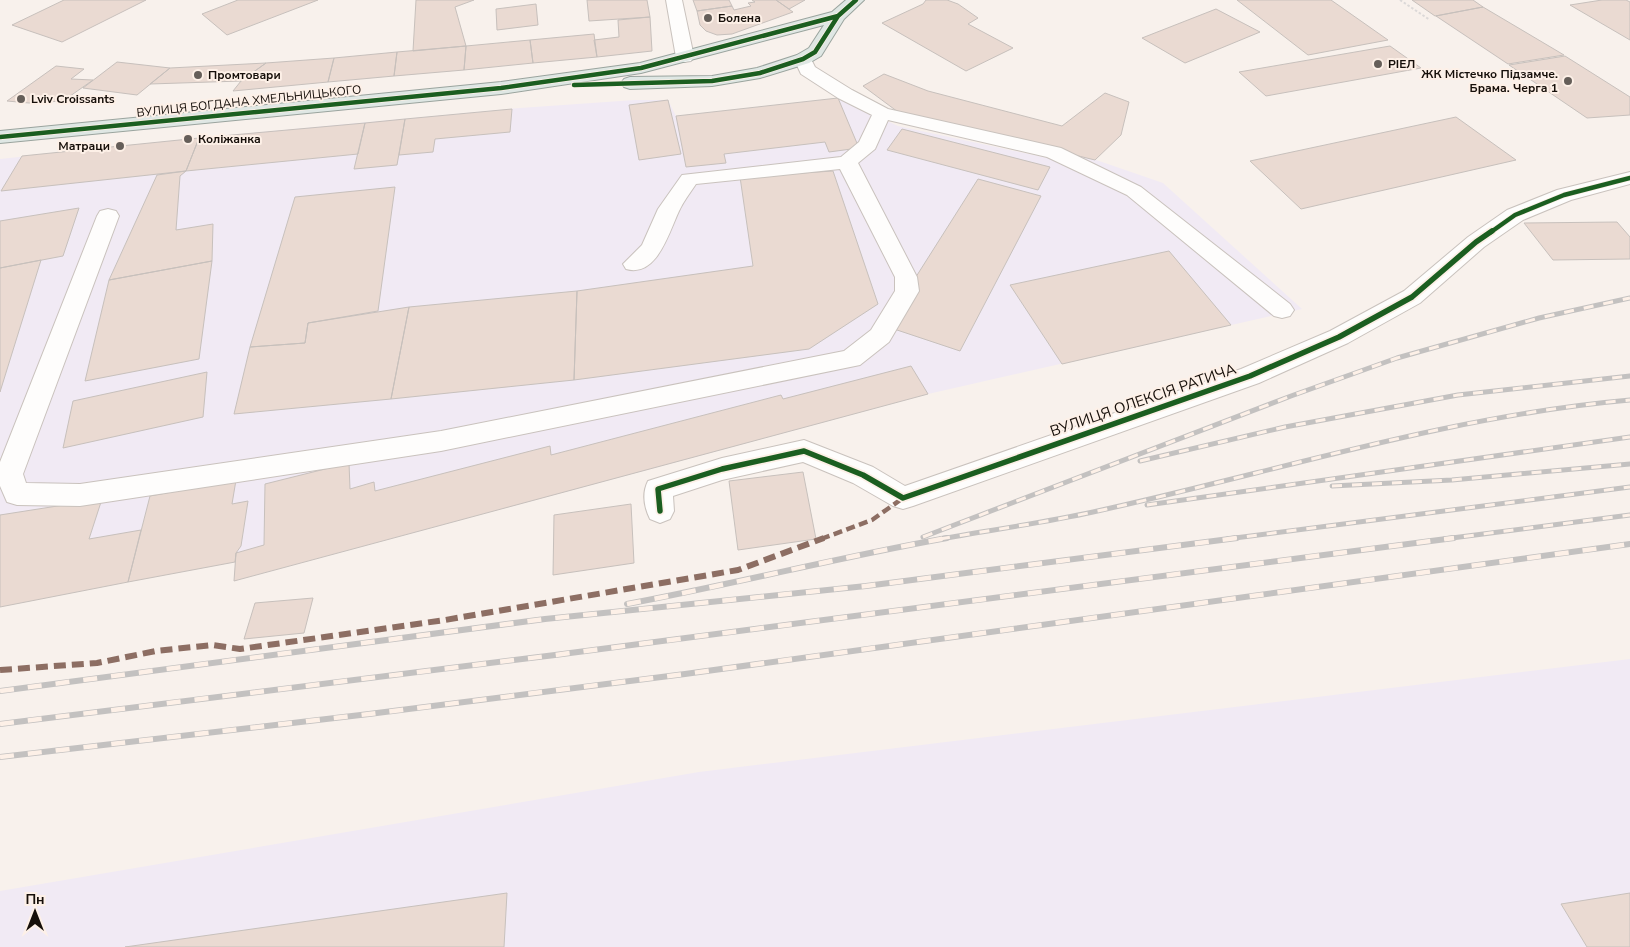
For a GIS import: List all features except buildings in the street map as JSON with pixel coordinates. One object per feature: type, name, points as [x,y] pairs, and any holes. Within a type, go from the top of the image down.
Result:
[{"type":"main road","name":"ВУЛИЦЯ БОГДАНА ХМЕЛЬНИЦЬКОГО","points":[[501,88],[712,81],[760,73],[809,55],[838,16],[856,0]]},
{"type":"main road","name":"ВУЛИЦЯ БОГДАНА ХМЕЛЬНИЦЬКОГО","points":[[0,137],[501,88],[641,68],[762,34],[838,16]]},
{"type":"main road","points":[[762,34],[788,31],[804,34],[811,41],[809,55]]},
{"type":"main road","points":[[685,57],[688,70],[712,81]]},
{"type":"main road","points":[[0,120],[150,106],[261,111]]},
{"type":"street","points":[[674,0],[685,57]]},
{"type":"street","points":[[809,55],[807,70],[845,94],[882,113],[1054,152],[1134,191],[1282,310]]},
{"type":"street","points":[[634,264],[651,249],[669,209],[689,179],[847,162],[868,145],[882,113]]},
{"type":"street","points":[[108,216],[9,474],[17,494],[80,495],[441,441],[851,358],[880,336],[907,291],[906,277],[847,162]]},
{"type":"street","name":"ВУЛИЦЯ ОЛЕКСІЯ РАТИЧА","points":[[660,511],[658,488],[722,469],[804,451],[863,475],[903,498],[1250,376],[1339,337],[1412,297],[1476,242],[1515,215],[1564,195],[1630,178]]},
{"type":"path","points":[[1400,0],[1430,20]]},
{"type":"shaded area","points":[[838,98],[898,126],[1066,162],[1073,152],[1163,183],[1302,309],[928,394],[234,581],[235,562],[0,603],[0,159],[520,108],[635,100],[668,100],[676,116]]},
{"type":"shaded area","points":[[1630,659],[1630,947],[0,947],[0,891],[699,772]]},
{"type":"railway","points":[[923,537],[1291,396],[1397,358],[1539,318],[1630,298]]},
{"type":"railway","points":[[1140,461],[1285,427],[1458,395],[1630,376]]},
{"type":"railway","points":[[940,539],[1093,512],[1427,432],[1562,408],[1630,400]]},
{"type":"railway","points":[[1147,505],[1630,437]]},
{"type":"railway","points":[[1332,486],[1452,480],[1630,464]]},
{"type":"railway","points":[[1227,539],[1630,487]]},
{"type":"railway","points":[[1444,539],[1630,515]]},
{"type":"railway","points":[[627,604],[947,538]]},
{"type":"railway","points":[[0,691],[545,619],[866,586],[1237,538]]},
{"type":"railway","points":[[0,724],[555,655],[1454,538]]},
{"type":"railway","points":[[0,757],[369,714],[685,674],[1630,544]]},
{"type":"marked path","points":[[0,670],[97,663],[156,651],[212,645],[240,649],[445,620],[738,570],[872,520],[903,498]]},
{"type":"cycle path","points":[[574,85],[712,81],[760,73],[803,59],[815,52],[838,16],[856,0]]},
{"type":"cycle path","points":[[0,137],[501,88],[641,68],[838,16]]},
{"type":"cycle path","points":[[660,511],[658,489],[722,469],[804,451],[863,475],[903,498],[1250,376],[1339,337],[1412,297],[1476,242],[1515,215],[1564,195],[1630,178]]},
{"type":"place","name":"Болена","points":[[708,18]]},
{"type":"place","name":"РІЕЛ","points":[[1378,64]]},
{"type":"place","name":"Промтовари","points":[[198,75]]},
{"type":"place","name":"ЖК Містечко Підзамче. Брама. Черга 1","points":[[1568,81]]},
{"type":"place","name":"Lviv Croissants","points":[[21,99]]},
{"type":"place","name":"Коліжанка","points":[[188,139]]},
{"type":"place","name":"Матраци","points":[[120,146]]}]
